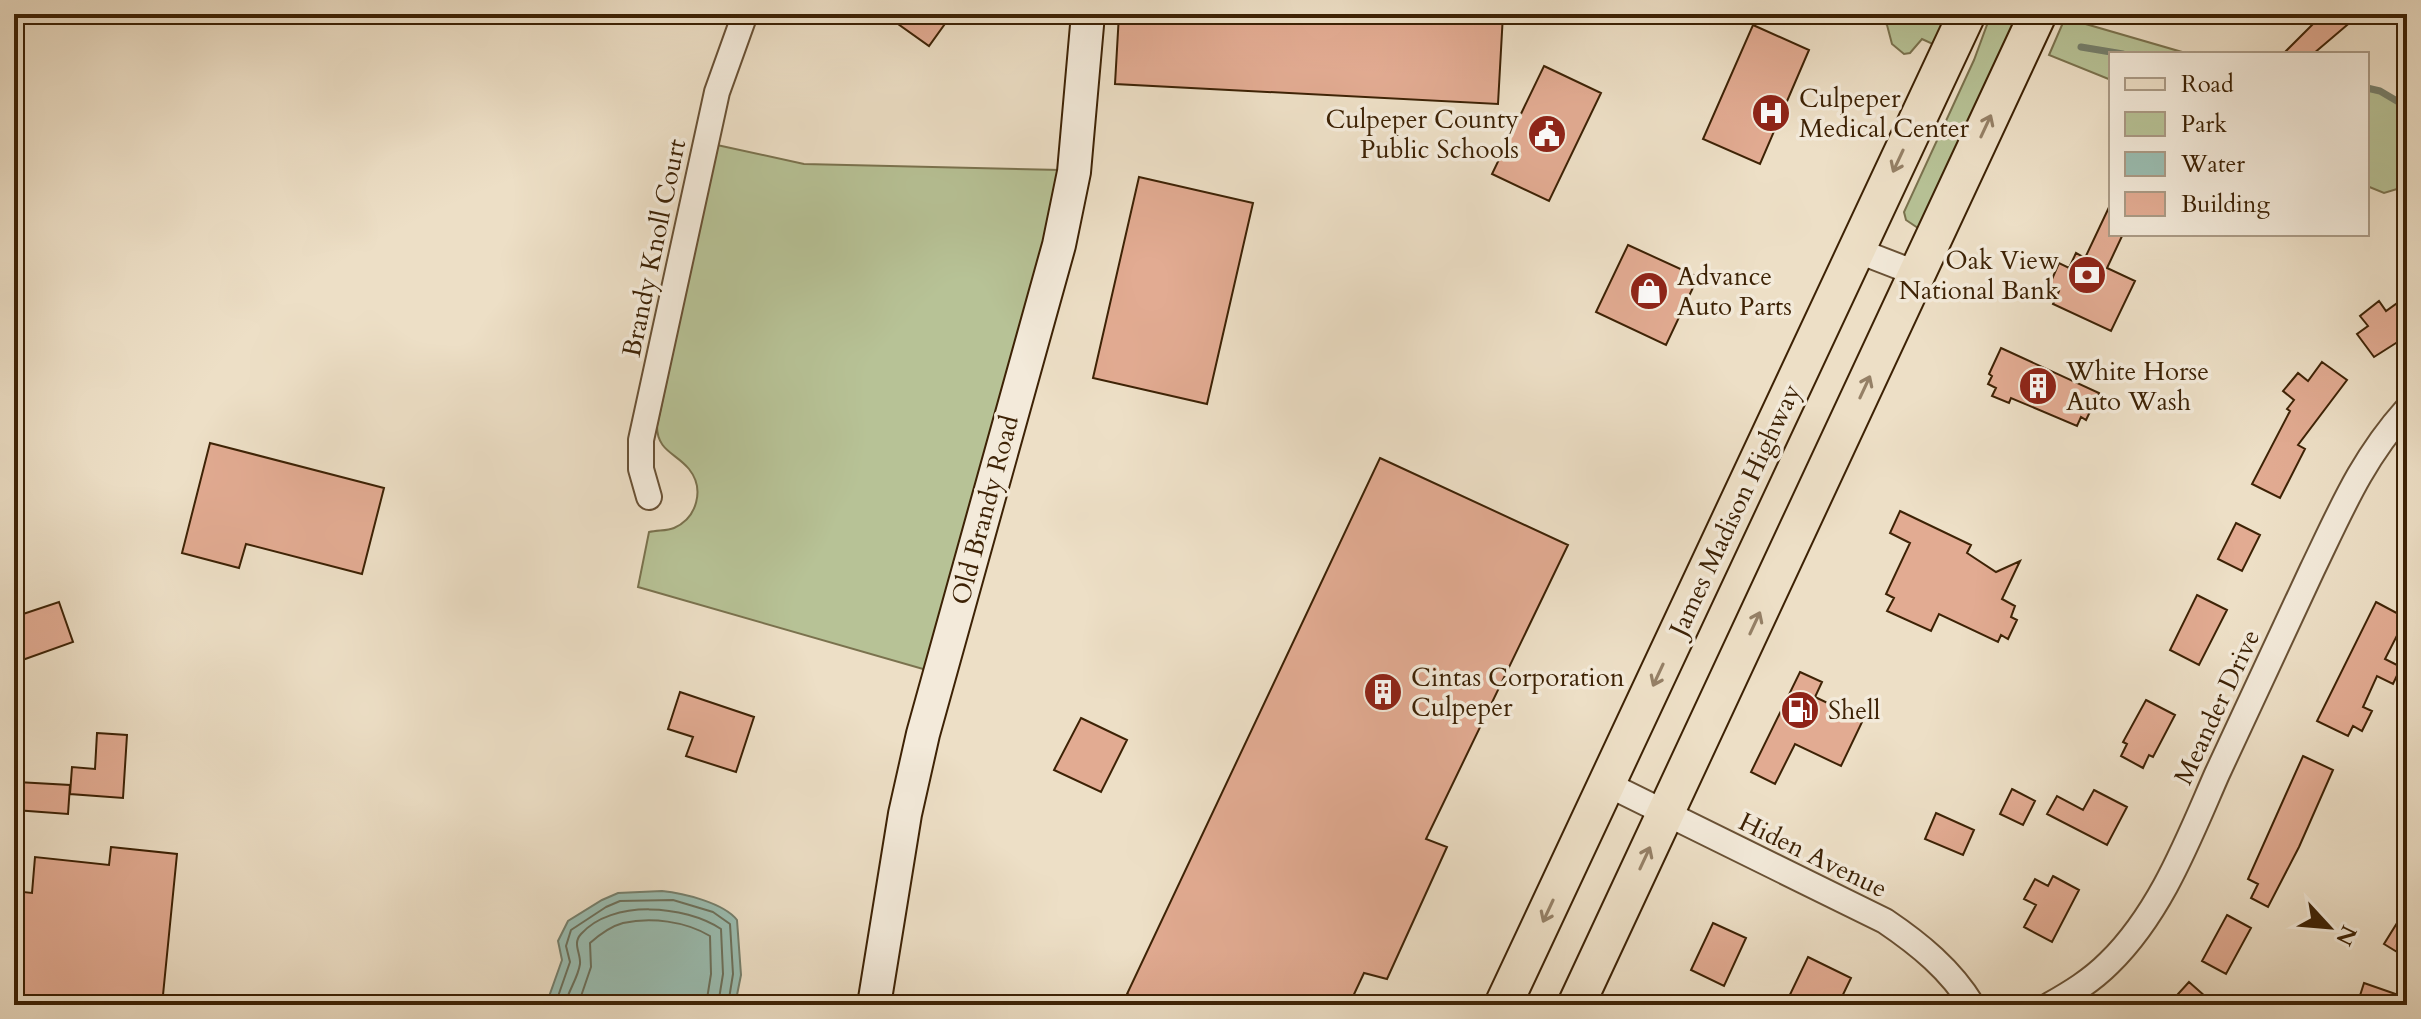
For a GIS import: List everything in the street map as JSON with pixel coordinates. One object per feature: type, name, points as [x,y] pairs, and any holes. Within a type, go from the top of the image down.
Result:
[{"type":"main road","name":"James Madison Highway","points":[[1503,1005],[1967,14]]},
{"type":"main road","points":[[1576,1005],[2038,14]]},
{"type":"street","name":"Brandy Knoll Court","points":[[649,497],[641,469],[641,440],[714,107],[724,69],[745,14]]},
{"type":"street","name":"Old Brandy Road","points":[[874,1005],[905,814],[923,734],[1059,245],[1074,172],[1088,14]]},
{"type":"street","points":[[1856,250],[1918,274]]},
{"type":"street","name":"Meander Drive","points":[[2050,1005],[2084,985],[2109,963],[2167,884],[2261,676],[2363,465],[2407,409]]},
{"type":"street","name":"Hiden Avenue","points":[[1607,784],[1885,921],[1938,962],[1972,1005]]},
{"type":"green space","points":[[1873,14],[1952,14],[1937,46],[1922,39],[1910,53],[1904,54],[1892,44],[1887,25]]},
{"type":"green space","points":[[1991,14],[2026,14],[1918,228],[1906,220],[1904,212],[1974,60]]},
{"type":"green space","points":[[2065,18],[2182,52],[2109,52],[2109,79],[2049,55]]},
{"type":"green space","points":[[2369,89],[2384,93],[2407,107],[2407,186],[2384,193],[2369,187]]},
{"type":"green space","points":[[717,145],[804,164],[1061,170],[1060,192],[930,671],[638,587],[649,532],[671,529],[682,523],[696,502],[694,477],[660,441],[657,426]]},
{"type":"water","points":[[662,891],[713,904],[737,920],[741,975],[735,1005],[546,1005],[562,960],[558,941],[568,921],[618,893]]},
{"type":"building","points":[[884,14],[952,14],[929,46]]},
{"type":"building","points":[[1119,14],[1503,14],[1498,104],[1115,84]]},
{"type":"building","points":[[2323,14],[2360,14],[2315,52],[2285,52]]},
{"type":"building","points":[[1753,25],[1809,50],[1760,164],[1703,139]]},
{"type":"building","name":"Culpeper County Public Schools","points":[[1544,66],[1601,93],[1549,201],[1492,174]]},
{"type":"building","points":[[1139,177],[1253,203],[1207,404],[1093,378]]},
{"type":"building","name":"Oak View National Bank","points":[[2109,207],[2109,236],[2122,236],[2107,268],[2135,281],[2111,331],[2053,304],[2059,291],[2049,286],[2059,263],[2069,268],[2076,253],[2085,258]]},
{"type":"building","name":"Advance Auto Parts","points":[[1628,245],[1698,277],[1666,345],[1596,312]]},
{"type":"building","points":[[2407,296],[2407,336],[2374,357],[2357,334],[2368,326],[2360,316],[2379,301],[2386,311]]},
{"type":"building","name":"White Horse Auto Wash","points":[[2001,348],[2099,393],[2086,420],[2081,417],[2077,426],[2011,398],[2009,403],[1992,396],[1996,388],[1988,384],[1992,376],[1989,374]]},
{"type":"building","points":[[2322,362],[2347,380],[2298,445],[2305,449],[2280,498],[2252,484],[2294,400],[2283,391],[2298,373],[2308,381]]},
{"type":"building","points":[[210,443],[384,488],[362,574],[246,544],[239,568],[182,553]]},
{"type":"building","name":"Cintas Corporation Culpeper","points":[[1380,458],[1568,545],[1426,839],[1447,847],[1387,979],[1364,973],[1349,1005],[1152,1005],[1127,994]]},
{"type":"building","points":[[1900,511],[1971,545],[1967,553],[1996,572],[2020,561],[2002,599],[2015,606],[2011,617],[2017,620],[2008,639],[2001,635],[1998,642],[1939,614],[1931,631],[1887,611],[1894,598],[1886,594],[1910,543],[1890,533]]},
{"type":"building","points":[[2236,523],[2260,535],[2242,571],[2218,559]]},
{"type":"building","points":[[2197,595],[2227,610],[2199,665],[2170,650]]},
{"type":"building","points":[[59,602],[73,642],[14,663],[14,617]]},
{"type":"building","points":[[2376,602],[2406,618],[2385,659],[2401,667],[2393,684],[2377,676],[2363,707],[2372,711],[2362,731],[2353,726],[2348,736],[2317,721]]},
{"type":"building","points":[[1800,672],[1822,682],[1815,697],[1863,720],[1841,766],[1795,744],[1775,784],[1751,772]]},
{"type":"building","points":[[680,692],[754,717],[736,772],[686,756],[693,737],[668,729]]},
{"type":"building","points":[[2146,700],[2175,715],[2153,757],[2149,755],[2143,768],[2121,756],[2127,744],[2123,742]]},
{"type":"building","points":[[1081,718],[1127,740],[1101,792],[1054,770]]},
{"type":"building","points":[[97,733],[127,735],[123,798],[70,794],[72,767],[95,769]]},
{"type":"building","points":[[2303,756],[2333,770],[2268,907],[2251,898],[2258,884],[2248,879]]},
{"type":"building","points":[[17,782],[70,785],[68,814],[15,810]]},
{"type":"building","points":[[2012,789],[2035,801],[2023,825],[2000,814]]},
{"type":"building","points":[[2094,790],[2127,807],[2107,845],[2047,814],[2057,796],[2083,810]]},
{"type":"building","points":[[1936,813],[1974,830],[1963,855],[1925,839]]},
{"type":"building","points":[[111,847],[177,854],[162,1005],[14,1005],[14,891],[32,893],[35,857],[109,865]]},
{"type":"building","points":[[2053,876],[2079,890],[2052,942],[2024,927],[2036,905],[2024,899],[2035,879],[2048,886]]},
{"type":"building","points":[[2407,907],[2407,958],[2384,944]]},
{"type":"building","points":[[2227,915],[2251,928],[2226,974],[2202,961]]},
{"type":"building","points":[[1713,923],[1746,938],[1724,986],[1691,970]]},
{"type":"building","points":[[1808,957],[1851,978],[1838,1005],[1785,1005]]},
{"type":"building","points":[[2189,982],[2215,1005],[2168,1005]]},
{"type":"building","points":[[2364,983],[2407,998],[2407,1005],[2357,1005]]},
{"type":"waterway","points":[[1908,14],[1932,19]]},
{"type":"waterway","points":[[2081,47],[2111,52]]},
{"type":"waterway","points":[[2369,88],[2380,91],[2407,107]]},
{"type":"place","name":"Culpeper Medical Center","points":[[1771,113]]},
{"type":"place","name":"Culpeper County Public Schools","points":[[1547,134]]},
{"type":"place","name":"Oak View National Bank","points":[[2087,275]]},
{"type":"place","name":"Advance Auto Parts","points":[[1649,291]]},
{"type":"place","name":"White Horse Auto Wash","points":[[2038,386]]},
{"type":"place","name":"Cintas Corporation Culpeper","points":[[1383,692]]},
{"type":"place","name":"Shell","points":[[1800,710]]}]
